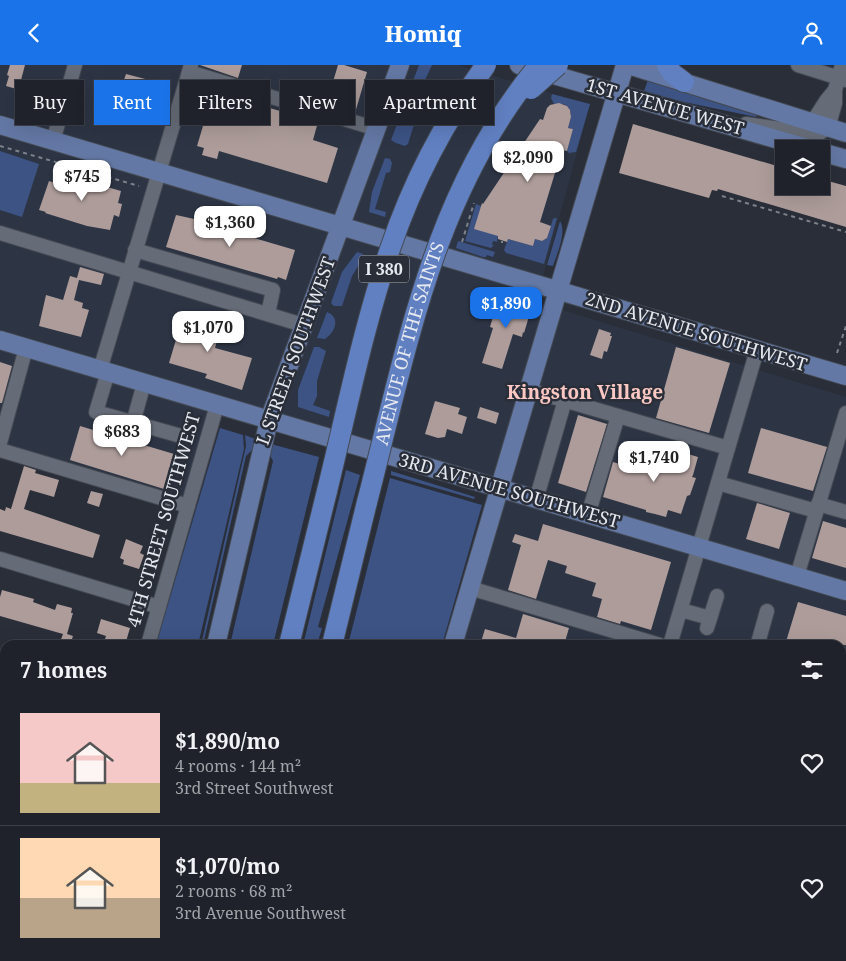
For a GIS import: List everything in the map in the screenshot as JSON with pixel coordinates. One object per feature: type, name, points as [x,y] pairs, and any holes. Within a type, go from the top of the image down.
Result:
[{"type":"highway","name":"I 380","points":[[290,640],[365,334],[390,248],[412,195],[440,137],[457,107],[486,65]]},
{"type":"highway","name":"AVENUE OF THE SAINTS","points":[[333,640],[412,324],[431,262],[446,221],[476,159],[507,109],[539,65]]},
{"type":"highway","points":[[507,109],[558,65]]},
{"type":"highway","points":[[666,65],[672,73],[684,82]]},
{"type":"main road","name":"L STREET SOUTHWEST","points":[[217,640],[269,420],[400,65]]},
{"type":"main road","name":"1ST AVENUE WEST","points":[[519,65],[779,140]]},
{"type":"main road","name":"1ST AVENUE WEST","points":[[626,65],[846,133]]},
{"type":"main road","points":[[454,640],[557,290],[626,65]]},
{"type":"main road","name":"2ND AVENUE SOUTHWEST","points":[[0,125],[846,377]]},
{"type":"main road","points":[[830,155],[846,159]]},
{"type":"main road","name":"3RD AVENUE SOUTHWEST","points":[[0,340],[846,591]]},
{"type":"street","points":[[53,141],[75,65]]},
{"type":"street","points":[[699,117],[818,135],[820,125],[835,103],[840,78],[798,65]]},
{"type":"street","points":[[181,436],[96,412],[104,371],[129,271],[190,69],[377,129]]},
{"type":"street","points":[[0,233],[303,325]]},
{"type":"street","points":[[135,250],[274,290],[268,314]]},
{"type":"street","points":[[0,443],[26,348]]},
{"type":"street","points":[[672,640],[757,351]]},
{"type":"street","points":[[133,423],[144,383]]},
{"type":"street","points":[[529,390],[618,416],[636,417],[728,448]]},
{"type":"street","points":[[536,500],[565,400]]},
{"type":"street","name":"4TH STREET SOUTHWEST","points":[[149,640],[217,405]]},
{"type":"street","points":[[797,577],[846,413]]},
{"type":"street","points":[[588,515],[618,416]]},
{"type":"street","points":[[0,450],[188,506]]},
{"type":"street","points":[[718,483],[817,507],[846,512]]},
{"type":"street","points":[[0,559],[159,607]]},
{"type":"street","points":[[470,588],[643,640]]},
{"type":"street","points":[[681,610],[709,623],[717,596]]},
{"type":"street","points":[[759,640],[768,611]]},
{"type":"path","points":[[0,146],[139,186]]},
{"type":"path","points":[[722,196],[846,232]]},
{"type":"path","points":[[462,242],[474,203]]},
{"type":"path","points":[[837,353],[846,326]]},
{"type":"shaded area","name":"Kingston Village","points":[[0,65],[458,65],[590,105],[536,302],[846,397],[846,640],[454,640],[499,490],[217,405],[188,506],[0,450]]},
{"type":"shaded area","points":[[419,65],[432,65],[425,80],[413,80]]},
{"type":"shaded area","points":[[649,77],[757,114],[756,117],[665,98],[644,91]]},
{"type":"shaded area","points":[[552,94],[590,104],[576,152],[569,153],[567,151],[573,129],[568,128],[571,118],[569,109],[564,104],[554,104],[551,98]]},
{"type":"shaded area","points":[[397,125],[414,125],[408,144],[405,146],[391,140]]},
{"type":"shaded area","points":[[0,151],[39,164],[22,217],[0,210]]},
{"type":"shaded area","points":[[385,158],[390,159],[392,163],[390,172],[386,173],[375,209],[386,212],[385,217],[369,212],[372,192]]},
{"type":"shaded area","points":[[476,204],[481,206],[498,236],[497,242],[493,241],[492,245],[494,245],[491,248],[465,241]]},
{"type":"shaded area","points":[[555,218],[557,218],[544,264],[506,253],[504,250],[508,239],[533,246],[535,239],[542,241],[547,238]]},
{"type":"shaded area","points":[[560,221],[562,237],[559,249],[553,266],[547,265]]},
{"type":"shaded area","points":[[458,241],[495,252],[493,257],[487,255],[483,257],[456,248]]},
{"type":"shaded area","points":[[357,252],[363,254],[352,276],[342,306],[334,306],[331,303],[342,272]]},
{"type":"shaded area","points":[[327,312],[334,318],[334,329],[325,339],[317,338]]},
{"type":"shaded area","points":[[314,347],[319,347],[326,351],[317,381],[317,396],[313,405],[330,411],[329,417],[298,407],[298,390]]},
{"type":"shaded area","points":[[220,428],[243,435],[244,449],[199,640],[157,640]]},
{"type":"shaded area","points":[[245,435],[255,439],[253,449],[246,456],[204,640],[202,640],[246,446]]},
{"type":"shaded area","points":[[271,444],[319,457],[274,640],[231,640],[273,461],[269,453]]},
{"type":"shaded area","points":[[346,470],[360,475],[318,627],[322,628],[318,640],[304,640]]},
{"type":"shaded area","points":[[391,471],[475,497],[474,499],[391,475]]},
{"type":"shaded area","points":[[390,478],[482,505],[443,640],[349,640]]},
{"type":"building","points":[[10,65],[25,65],[21,80],[15,80],[15,89],[6,86],[9,76],[7,75]]},
{"type":"building","points":[[200,65],[242,65],[238,78]]},
{"type":"building","points":[[338,65],[367,72],[355,113],[355,80],[334,80]]},
{"type":"building","points":[[126,74],[149,80],[124,80]]},
{"type":"building","points":[[559,103],[567,106],[570,110],[571,117],[568,128],[573,129],[567,151],[562,150],[540,222],[551,226],[547,238],[542,241],[535,239],[533,246],[508,239],[507,242],[498,239],[498,236],[474,229],[482,203],[540,119],[543,120],[547,108],[550,105]]},
{"type":"building","points":[[270,108],[280,111],[280,125],[317,125],[313,140],[338,148],[327,183],[219,151],[217,159],[202,155],[204,148],[197,146],[203,125],[270,125]]},
{"type":"building","points":[[633,124],[775,165],[775,195],[830,195],[830,182],[846,186],[846,227],[718,189],[717,191],[712,190],[709,198],[619,173]]},
{"type":"building","points":[[58,174],[121,191],[118,203],[122,204],[119,217],[114,215],[110,230],[87,226],[39,210],[49,181],[55,183]]},
{"type":"building","points":[[176,215],[199,220],[295,250],[286,280],[166,247]]},
{"type":"building","points":[[80,267],[104,274],[101,285],[79,280],[74,300],[83,303],[82,308],[89,310],[81,337],[39,326],[46,295],[63,300],[70,276],[77,278]]},
{"type":"building","points":[[499,296],[533,303],[522,337],[513,334],[502,369],[482,363],[493,328],[490,327]]},
{"type":"building","points":[[184,313],[221,326],[215,348],[252,358],[242,390],[205,378],[207,374],[169,363]]},
{"type":"building","points":[[599,329],[611,333],[610,336],[612,336],[607,352],[604,351],[602,359],[590,355]]},
{"type":"building","points":[[676,347],[730,363],[709,433],[656,418]]},
{"type":"building","points":[[0,362],[12,366],[2,403],[0,403]]},
{"type":"building","points":[[435,401],[460,408],[458,414],[467,417],[462,434],[447,429],[445,437],[438,438],[425,434]]},
{"type":"building","points":[[480,407],[499,413],[496,424],[477,418]]},
{"type":"building","points":[[578,415],[607,424],[586,492],[558,483]]},
{"type":"building","points":[[80,426],[174,454],[164,489],[70,460]]},
{"type":"building","points":[[761,428],[827,447],[813,491],[748,473]]},
{"type":"building","points":[[658,447],[698,457],[692,477],[696,478],[681,514],[668,510],[666,517],[603,497],[613,462],[644,471],[645,465],[652,467]]},
{"type":"building","points":[[24,466],[36,470],[35,473],[59,480],[54,497],[30,490],[24,509],[100,535],[93,558],[0,531],[0,509],[5,511],[6,507],[11,509]]},
{"type":"building","points":[[91,491],[103,494],[99,507],[87,503]]},
{"type":"building","points":[[757,503],[790,513],[779,549],[746,539]]},
{"type":"building","points":[[823,521],[846,528],[846,568],[812,558]]},
{"type":"building","points":[[543,524],[671,562],[651,630],[621,621],[620,624],[597,617],[602,599],[592,596],[596,583],[565,573],[567,566],[548,560],[536,599],[508,590],[521,545],[512,542],[515,534],[538,541]]},
{"type":"building","points":[[126,539],[143,546],[140,553],[144,555],[139,569],[123,564],[124,560],[120,558]]},
{"type":"building","points":[[2,590],[34,599],[33,602],[55,610],[57,604],[72,608],[71,613],[73,613],[67,634],[73,636],[72,640],[61,640],[63,634],[0,616]]},
{"type":"building","points":[[798,602],[846,616],[846,640],[787,640]]},
{"type":"building","points":[[523,614],[569,628],[565,640],[482,640],[485,629],[516,638]]},
{"type":"building","points":[[101,619],[130,628],[126,640],[105,640],[106,636],[97,633]]},
{"type":"district","name":"Kingston Village","points":[[585,392]]}]
